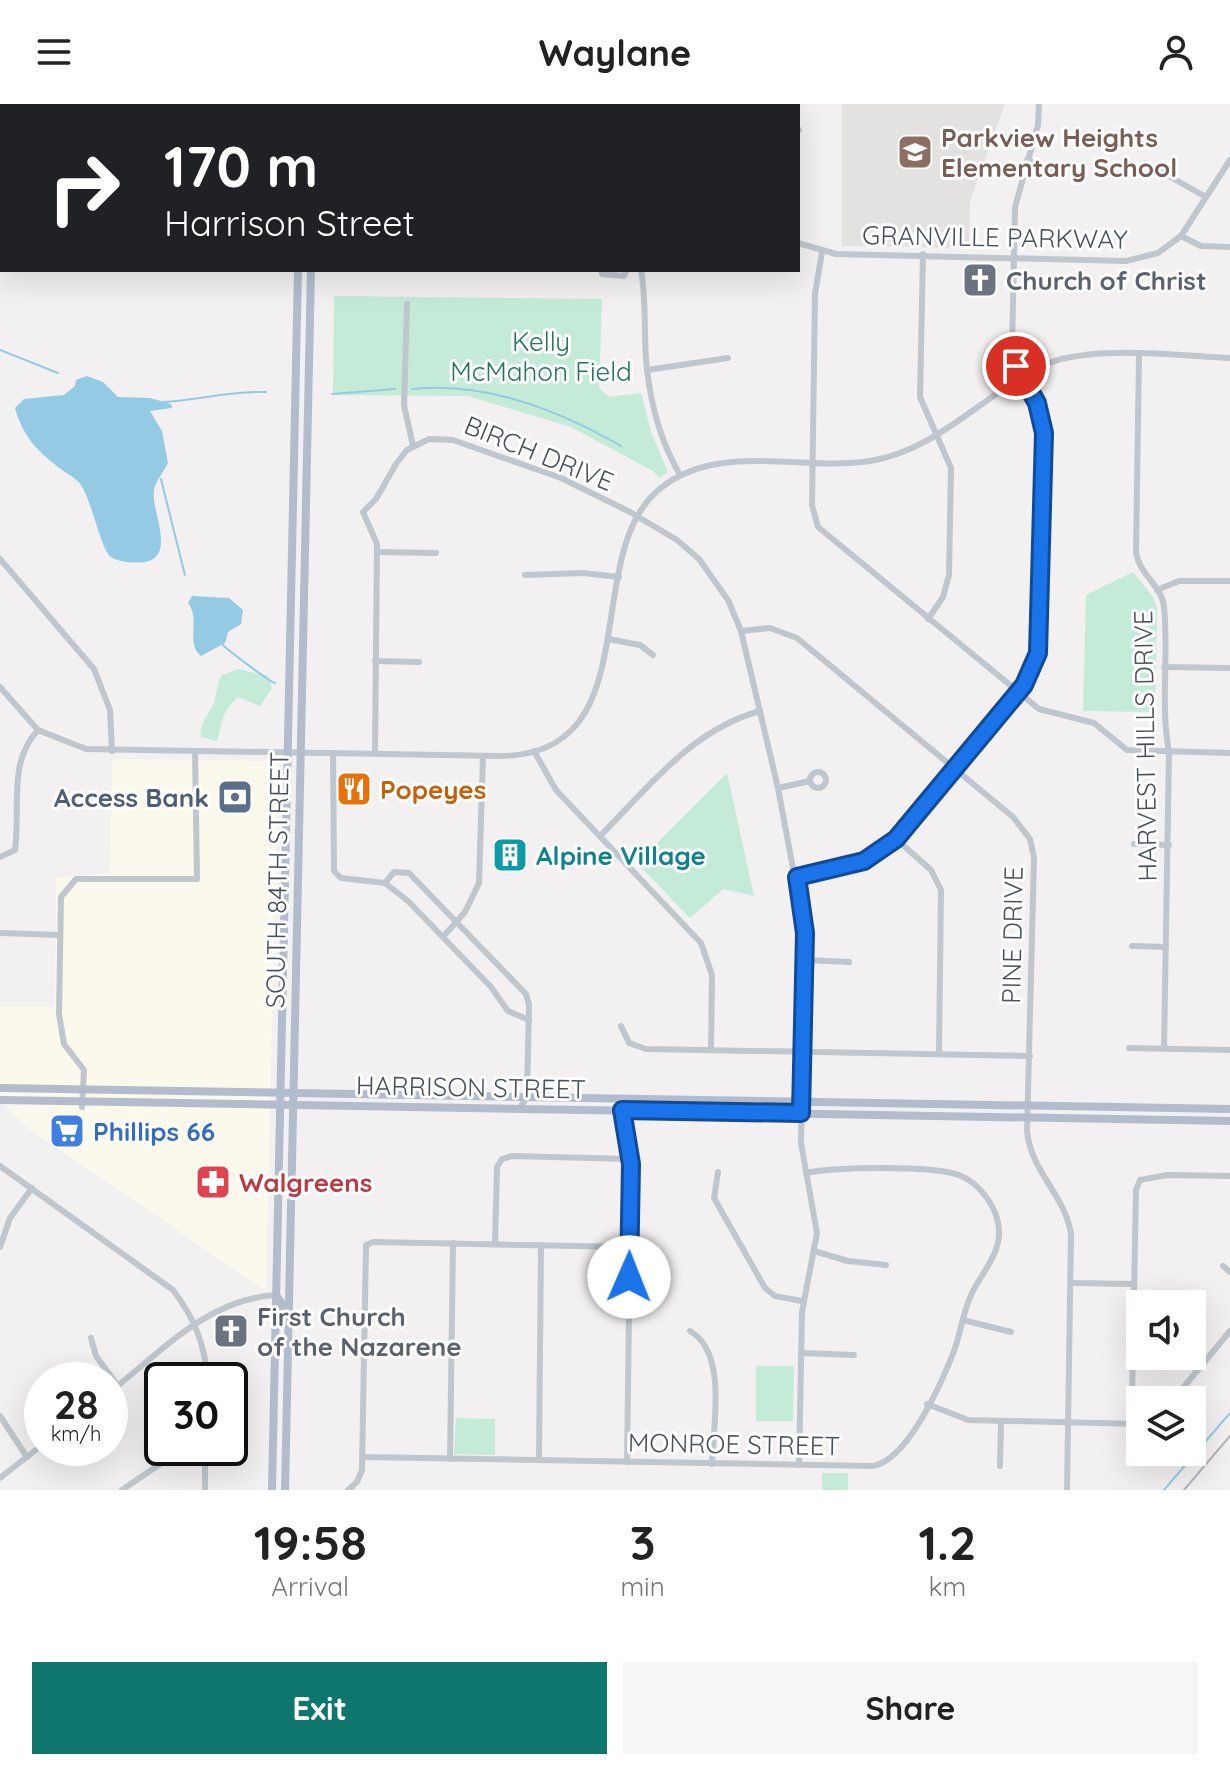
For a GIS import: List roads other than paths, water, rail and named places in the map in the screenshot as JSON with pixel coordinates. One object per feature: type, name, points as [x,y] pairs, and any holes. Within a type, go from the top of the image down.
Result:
[{"type":"main road","name":"SOUTH 84TH STREET","points":[[272,1490],[298,272]]},
{"type":"main road","name":"SOUTH 84TH STREET","points":[[285,1490],[311,272]]},
{"type":"main road","name":"HARRISON STREET","points":[[0,1088],[629,1099],[801,1108]]},
{"type":"main road","name":"HARRISON STREET","points":[[0,1100],[82,1104],[622,1110],[801,1108],[1028,1112],[1230,1121]]},
{"type":"main road","name":"HARRISON STREET","points":[[1028,1112],[1230,1109]]},
{"type":"main road","points":[[276,1295],[283,1305],[283,1354],[287,1369]]},
{"type":"street","points":[[797,877],[864,861],[896,839],[1017,693],[1034,667],[1038,653],[1041,596],[1044,433],[1037,403],[1012,351],[1015,207],[1038,125],[1039,104]]},
{"type":"street","points":[[1027,160],[1050,168]]},
{"type":"street","points":[[1230,160],[1181,236],[1201,246],[1230,247]]},
{"type":"street","points":[[1146,163],[1206,197]]},
{"type":"street","name":"GRANVILLE PARKWAY","points":[[800,244],[822,252],[1135,260],[1158,253],[1181,236]]},
{"type":"street","points":[[822,252],[815,294],[812,464],[812,510],[818,527],[1017,693],[1047,713],[1097,724],[1123,748],[1230,753]]},
{"type":"street","points":[[923,254],[920,391],[925,414],[938,434],[951,468],[949,569],[945,592],[928,619]]},
{"type":"street","points":[[602,272],[624,276],[626,272]]},
{"type":"street","points":[[641,272],[646,296],[647,370],[660,431],[680,475]]},
{"type":"street","points":[[375,754],[377,552],[375,535],[363,512],[376,499],[397,461],[413,446],[404,405],[407,304]]},
{"type":"street","name":"HARVEST HILLS DRIVE","points":[[1139,356],[1136,552],[1141,571],[1157,590],[1164,607],[1163,711],[1169,752],[1164,1048]]},
{"type":"street","points":[[647,370],[728,358]]},
{"type":"street","points":[[0,687],[38,730],[65,743],[112,751],[483,756],[534,751],[568,732],[589,707],[599,684],[619,577],[637,517],[656,492],[680,475],[734,462],[812,464],[874,461],[903,452],[938,434],[1023,379],[1066,358],[1230,358]]},
{"type":"street","name":"BIRCH DRIVE","points":[[413,446],[441,438],[466,443],[561,478],[637,517],[699,559],[714,575],[741,631],[797,877],[805,960],[801,1108],[806,1173],[817,1228],[802,1301],[799,1465]]},
{"type":"street","points":[[377,552],[436,553]]},
{"type":"street","points":[[0,559],[94,669],[110,710],[112,751]]},
{"type":"street","points":[[525,575],[583,573],[619,577]]},
{"type":"street","points":[[1157,590],[1179,581],[1230,581]]},
{"type":"street","name":"PINE DRIVE","points":[[741,631],[775,629],[797,638],[1018,822],[1032,845],[1028,1112],[1033,1160],[1069,1224],[1071,1283],[1067,1490]]},
{"type":"street","points":[[608,639],[640,645],[653,655]]},
{"type":"street","points":[[375,661],[419,662]]},
{"type":"street","points":[[1164,667],[1230,668]]},
{"type":"street","points":[[600,836],[701,737],[728,721],[760,711]]},
{"type":"street","points":[[0,857],[15,850],[18,769],[24,747],[38,730]]},
{"type":"street","points":[[82,1104],[81,1063],[61,1035],[61,897],[76,879],[197,879],[195,751]]},
{"type":"street","points":[[534,751],[546,777],[704,947],[712,975],[711,1050]]},
{"type":"street","points":[[333,753],[334,871],[341,878],[385,883],[443,937],[491,987],[508,1011],[529,1020]]},
{"type":"street","points":[[443,937],[458,920],[479,883],[483,756]]},
{"type":"street","points":[[778,788],[810,781]]},
{"type":"street","points":[[896,839],[931,870],[941,890],[939,1054]]},
{"type":"street","points":[[1134,844],[1169,845]]},
{"type":"street","points":[[385,883],[394,872],[409,873],[458,920],[526,994],[529,1020],[527,1097],[520,1108]]},
{"type":"street","points":[[0,933],[60,935]]},
{"type":"street","points":[[1132,946],[1166,947]]},
{"type":"street","points":[[805,960],[849,962]]},
{"type":"street","points":[[621,1026],[629,1043],[638,1048],[1030,1056]]},
{"type":"street","points":[[1129,1048],[1230,1050]]},
{"type":"street","points":[[627,1462],[630,1159],[622,1110],[629,1099]]},
{"type":"street","points":[[495,1244],[499,1162],[512,1156],[630,1159]]},
{"type":"street","points":[[0,1166],[163,1279],[185,1305],[195,1325],[205,1362]]},
{"type":"street","points":[[806,1173],[839,1170],[956,1174],[974,1184],[986,1197],[1000,1233],[996,1250],[972,1294],[954,1350],[927,1404],[962,1420],[1126,1423]]},
{"type":"street","points":[[718,1172],[713,1188],[714,1198],[765,1288],[775,1296],[802,1301]]},
{"type":"street","points":[[1132,1386],[1134,1202],[1140,1180],[1167,1175],[1230,1176]]},
{"type":"street","points":[[0,1247],[10,1218],[32,1188]]},
{"type":"street","points":[[350,1489],[361,1474],[366,1245],[373,1242],[630,1247]]},
{"type":"street","points":[[450,1459],[453,1243]]},
{"type":"street","points":[[539,1460],[541,1245]]},
{"type":"street","points":[[814,1251],[848,1261],[886,1265]]},
{"type":"street","points":[[1223,1266],[1230,1272]]},
{"type":"street","points":[[1071,1283],[1133,1284]]},
{"type":"street","points":[[128,1378],[224,1305],[276,1295]]},
{"type":"street","points":[[963,1320],[1011,1332]]},
{"type":"street","points":[[690,1331],[704,1343],[713,1368],[712,1464]]},
{"type":"street","points":[[1185,1386],[1230,1331]]},
{"type":"street","points":[[91,1338],[100,1362]]},
{"type":"street","points":[[801,1353],[854,1355]]},
{"type":"street","name":"MONROE STREET","points":[[362,1457],[872,1466],[887,1463],[898,1454],[927,1404]]},
{"type":"street","points":[[0,1416],[24,1452]]},
{"type":"street","points":[[1000,1466],[1001,1421]]},
{"type":"street","points":[[0,1478],[24,1459]]},
{"type":"street","points":[[122,1490],[157,1466]]},
{"type":"street","points":[[205,1466],[205,1490]]},
{"type":"water","points":[[87,376],[103,382],[118,397],[150,398],[171,404],[172,408],[150,411],[162,431],[168,463],[154,490],[161,546],[149,561],[120,561],[107,553],[81,485],[39,450],[18,418],[15,408],[24,399],[64,395],[75,386],[76,380]]},
{"type":"water","points":[[192,596],[229,598],[243,610],[241,624],[228,632],[225,643],[201,656],[194,644],[192,609],[188,603]]},
{"type":"waterway","points":[[0,350],[58,373]]},
{"type":"waterway","points":[[332,394],[395,389]]},
{"type":"waterway","points":[[412,389],[466,390],[521,401],[573,421],[621,446]]},
{"type":"waterway","points":[[163,402],[266,392]]},
{"type":"waterway","points":[[161,479],[185,575]]},
{"type":"waterway","points":[[223,645],[275,683]]},
{"type":"waterway","points":[[1164,1490],[1230,1413]]},
{"type":"railway","points":[[1184,1490],[1230,1436]]},
{"type":"place","name":"Parkview Heights Elementary School","points":[[915,152]]},
{"type":"place","name":"Church of Christ","points":[[980,280]]},
{"type":"place","name":"Popeyes","points":[[354,789]]},
{"type":"place","name":"Access Bank","points":[[235,797]]},
{"type":"place","name":"Alpine Village","points":[[510,855]]},
{"type":"place","name":"Phillips 66","points":[[67,1131]]},
{"type":"place","name":"Walgreens","points":[[213,1182]]},
{"type":"place","name":"First Church of the Nazarene","points":[[231,1331]]},
{"type":"park label","name":"Kelly McMahon Field","points":[[541,356]]}]
